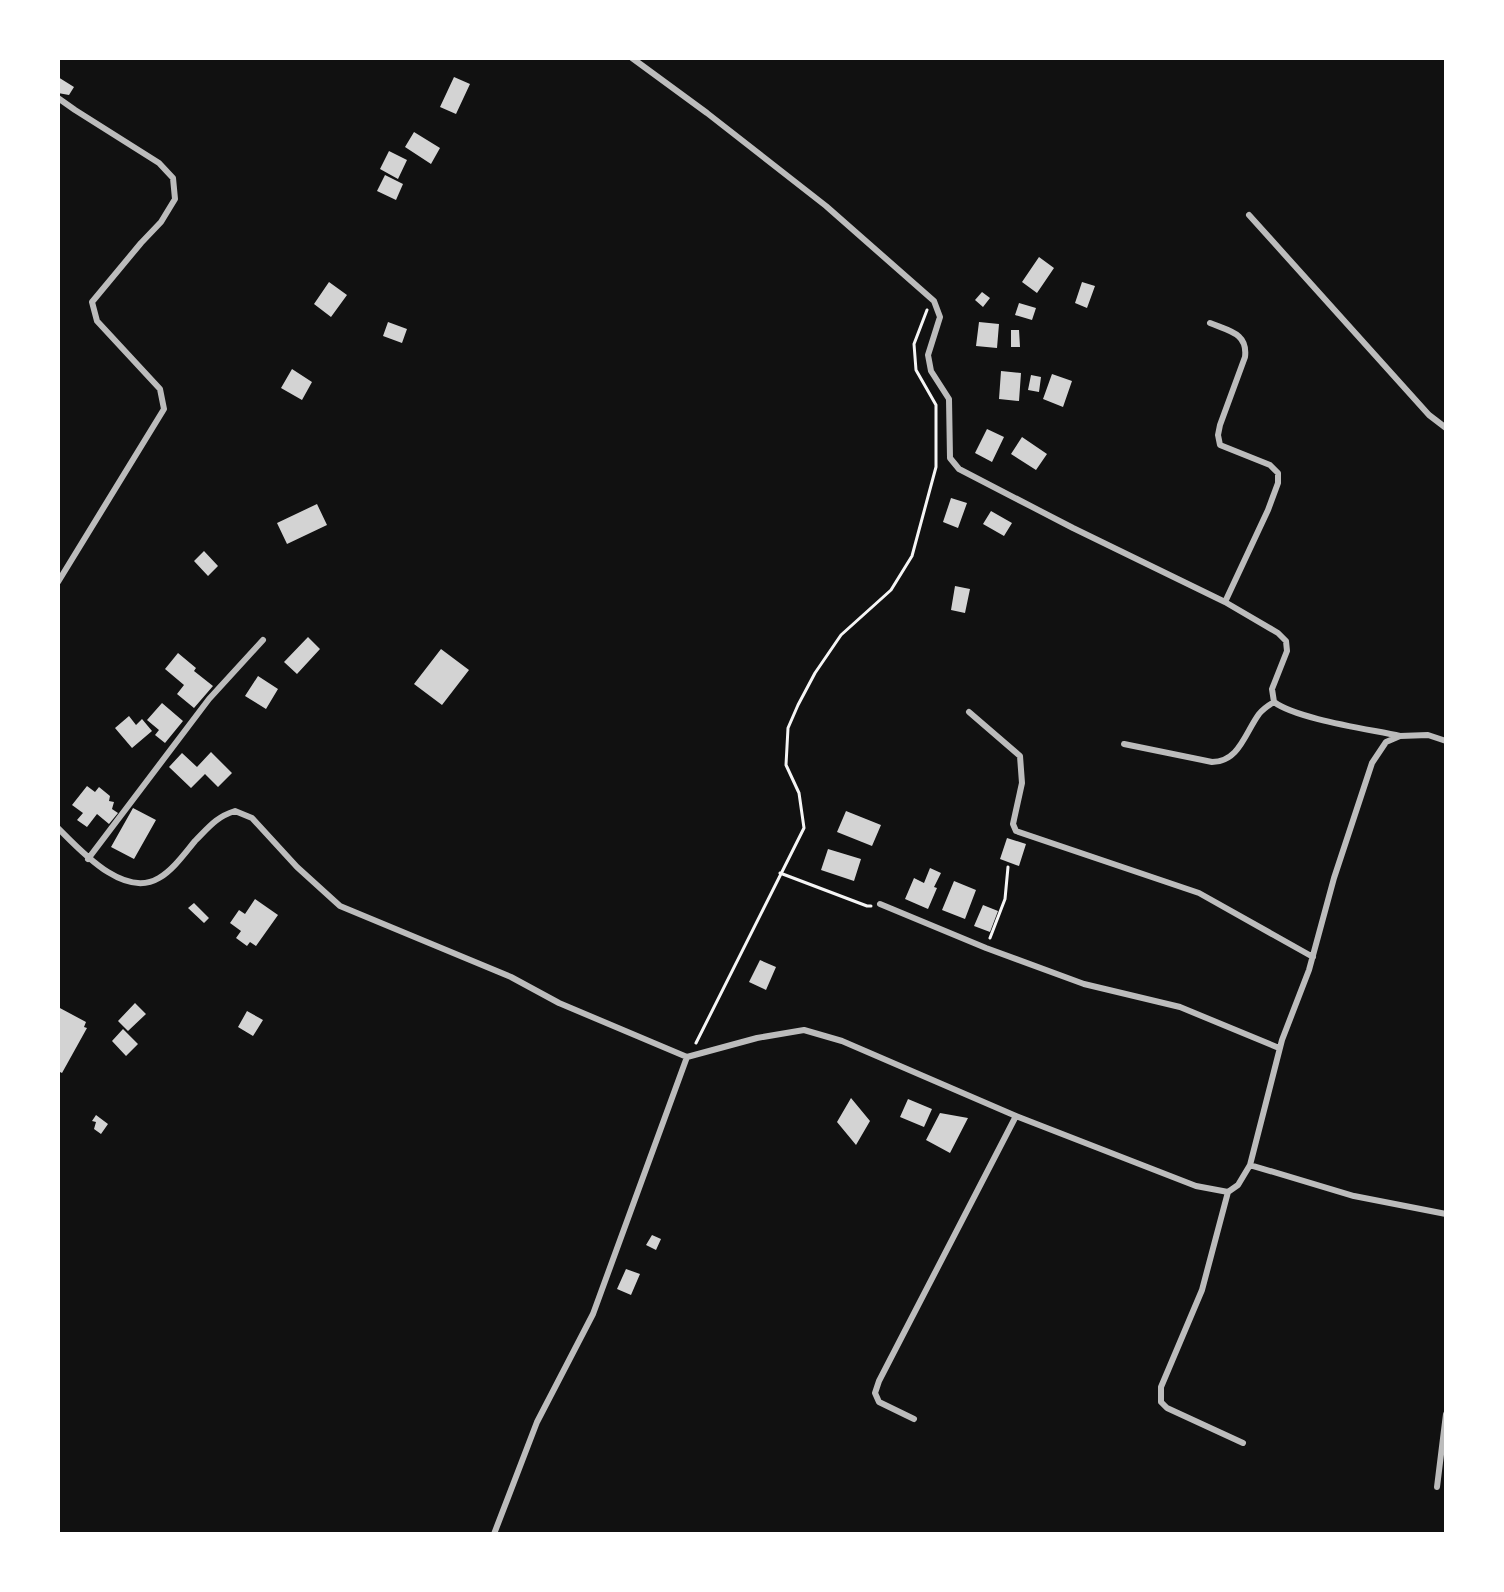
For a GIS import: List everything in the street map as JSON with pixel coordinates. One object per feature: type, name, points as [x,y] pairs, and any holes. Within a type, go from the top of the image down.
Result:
[{"type":"street","points":[[632,58],[826,206],[934,301],[940,317],[928,355],[931,371],[949,399],[950,458],[959,469],[1260,621],[1286,641],[1287,651],[1272,689],[1274,702],[1282,708],[1400,736],[1428,735],[1446,741]]},
{"type":"street","points":[[58,98],[159,162],[173,178],[175,199],[160,222],[92,302],[97,321],[159,389],[164,409],[58,582]]},
{"type":"street","points":[[1249,214],[1429,415],[1446,428]]},
{"type":"street","points":[[1210,323],[1243,338],[1246,346],[1245,357],[1220,424],[1218,435],[1220,445],[1270,465],[1278,473],[1278,483],[1268,510],[1225,602]]},
{"type":"street","points":[[88,858],[209,699],[263,640]]},
{"type":"street","points":[[1124,744],[1212,762],[1223,762],[1232,756],[1260,711],[1274,702]]},
{"type":"street","points":[[969,712],[1020,756],[1023,783],[1013,824],[1016,831],[1199,893],[1313,957]]},
{"type":"street","points":[[58,828],[88,858],[122,880],[148,884],[162,877],[219,816],[235,811],[252,818],[297,867],[340,906],[511,977],[559,1003],[687,1057],[757,1038],[804,1030],[842,1041],[1016,1116],[1196,1186],[1228,1191],[1238,1185],[1250,1166],[1280,1048],[1313,957],[1334,878],[1372,763],[1386,742],[1400,736]]},
{"type":"street","points":[[880,904],[986,948],[1084,984],[1180,1007],[1280,1048]]},
{"type":"street","points":[[494,1533],[537,1422],[593,1314],[687,1057]]},
{"type":"street","points":[[914,1419],[879,1402],[876,1393],[879,1381],[1016,1116]]},
{"type":"street","points":[[1250,1166],[1354,1196],[1446,1214]]},
{"type":"street","points":[[1228,1191],[1202,1290],[1161,1387],[1161,1402],[1167,1408],[1243,1443]]},
{"type":"street","points":[[1437,1486],[1446,1414]]},
{"type":"path","points":[[687,1057],[697,1042],[804,828],[799,793],[786,765],[788,728],[798,705],[815,673],[841,635],[891,590],[912,556],[936,467],[936,405],[916,370],[914,344],[925,312],[934,301]]},
{"type":"path","points":[[986,948],[1005,900],[1008,867]]},
{"type":"path","points":[[780,873],[867,906],[880,904]]},
{"type":"building","points":[[58,77],[74,87],[69,95],[58,93]]},
{"type":"building","points":[[454,77],[470,84],[456,114],[440,107]]},
{"type":"building","points":[[414,132],[440,148],[431,164],[405,147]]},
{"type":"building","points":[[389,151],[407,160],[398,179],[380,169]]},
{"type":"building","points":[[385,175],[403,184],[396,200],[377,191]]},
{"type":"building","points":[[1039,257],[1054,268],[1037,293],[1022,282]]},
{"type":"building","points":[[329,282],[347,295],[331,317],[314,304]]},
{"type":"building","points":[[1082,282],[1095,286],[1087,308],[1075,303]]},
{"type":"building","points":[[982,292],[990,298],[983,307],[975,300]]},
{"type":"building","points":[[1019,303],[1036,308],[1032,320],[1015,315]]},
{"type":"building","points":[[388,322],[407,329],[402,343],[383,336]]},
{"type":"building","points":[[979,322],[999,324],[997,348],[976,346]]},
{"type":"building","points":[[1011,330],[1019,330],[1020,347],[1011,347]]},
{"type":"building","points":[[292,369],[312,382],[302,400],[281,388]]},
{"type":"building","points":[[1001,371],[1021,373],[1019,401],[999,399]]},
{"type":"building","points":[[1052,374],[1072,381],[1063,407],[1043,399]]},
{"type":"building","points":[[1031,375],[1041,377],[1039,392],[1028,390]]},
{"type":"building","points":[[987,429],[1004,437],[992,462],[975,453]]},
{"type":"building","points":[[1022,437],[1047,454],[1036,470],[1011,454]]},
{"type":"building","points":[[951,498],[967,503],[958,528],[943,522]]},
{"type":"building","points":[[317,504],[327,525],[287,544],[277,523]]},
{"type":"building","points":[[991,511],[1012,523],[1004,536],[983,524]]},
{"type":"building","points":[[204,551],[218,566],[208,576],[194,561]]},
{"type":"building","points":[[955,586],[970,589],[965,613],[951,610]]},
{"type":"building","points":[[308,637],[320,649],[297,674],[284,662]]},
{"type":"building","points":[[441,649],[469,670],[442,705],[414,684]]},
{"type":"building","points":[[178,653],[196,668],[194,671],[213,686],[194,708],[177,694],[184,685],[165,669]]},
{"type":"building","points":[[258,676],[278,689],[266,709],[245,696]]},
{"type":"building","points":[[162,703],[183,721],[165,743],[155,735],[159,730],[147,720]]},
{"type":"building","points":[[129,716],[136,725],[142,719],[152,731],[132,748],[115,728]]},
{"type":"building","points":[[211,752],[232,773],[218,787],[205,774],[191,788],[169,767],[182,753],[197,767]]},
{"type":"building","points":[[87,786],[95,792],[99,787],[110,796],[109,801],[114,802],[112,809],[118,813],[109,824],[97,814],[87,827],[77,820],[83,813],[72,805]]},
{"type":"building","points":[[133,808],[156,820],[134,859],[111,847]]},
{"type":"building","points":[[846,811],[881,825],[872,846],[837,832]]},
{"type":"building","points":[[1007,838],[1026,844],[1019,866],[1000,859]]},
{"type":"building","points":[[828,849],[861,859],[854,881],[821,870]]},
{"type":"building","points":[[930,868],[941,873],[934,887],[937,888],[928,909],[905,899],[914,878],[924,883]]},
{"type":"building","points":[[954,881],[976,890],[965,919],[942,910]]},
{"type":"building","points":[[255,899],[278,915],[256,946],[250,942],[247,946],[236,938],[241,931],[230,923],[239,910],[245,914]]},
{"type":"building","points":[[194,903],[209,918],[204,923],[188,908]]},
{"type":"building","points":[[983,905],[998,911],[990,932],[974,926]]},
{"type":"building","points":[[760,960],[776,967],[766,990],[749,982]]},
{"type":"building","points":[[135,1003],[146,1014],[128,1031],[118,1021]]},
{"type":"building","points":[[58,1007],[86,1022],[84,1027],[87,1028],[62,1073],[58,1071]]},
{"type":"building","points":[[247,1011],[263,1020],[253,1036],[238,1027]]},
{"type":"building","points":[[123,1029],[138,1044],[126,1056],[112,1041]]},
{"type":"building","points":[[851,1098],[870,1121],[856,1145],[837,1122]]},
{"type":"building","points":[[908,1099],[932,1109],[924,1127],[900,1117]]},
{"type":"building","points":[[940,1113],[968,1118],[950,1153],[926,1140]]},
{"type":"building","points":[[96,1115],[108,1124],[101,1134],[94,1129],[96,1122],[92,1121]]},
{"type":"building","points":[[652,1235],[661,1239],[656,1250],[646,1245]]},
{"type":"building","points":[[626,1269],[640,1274],[631,1295],[617,1289]]}]
